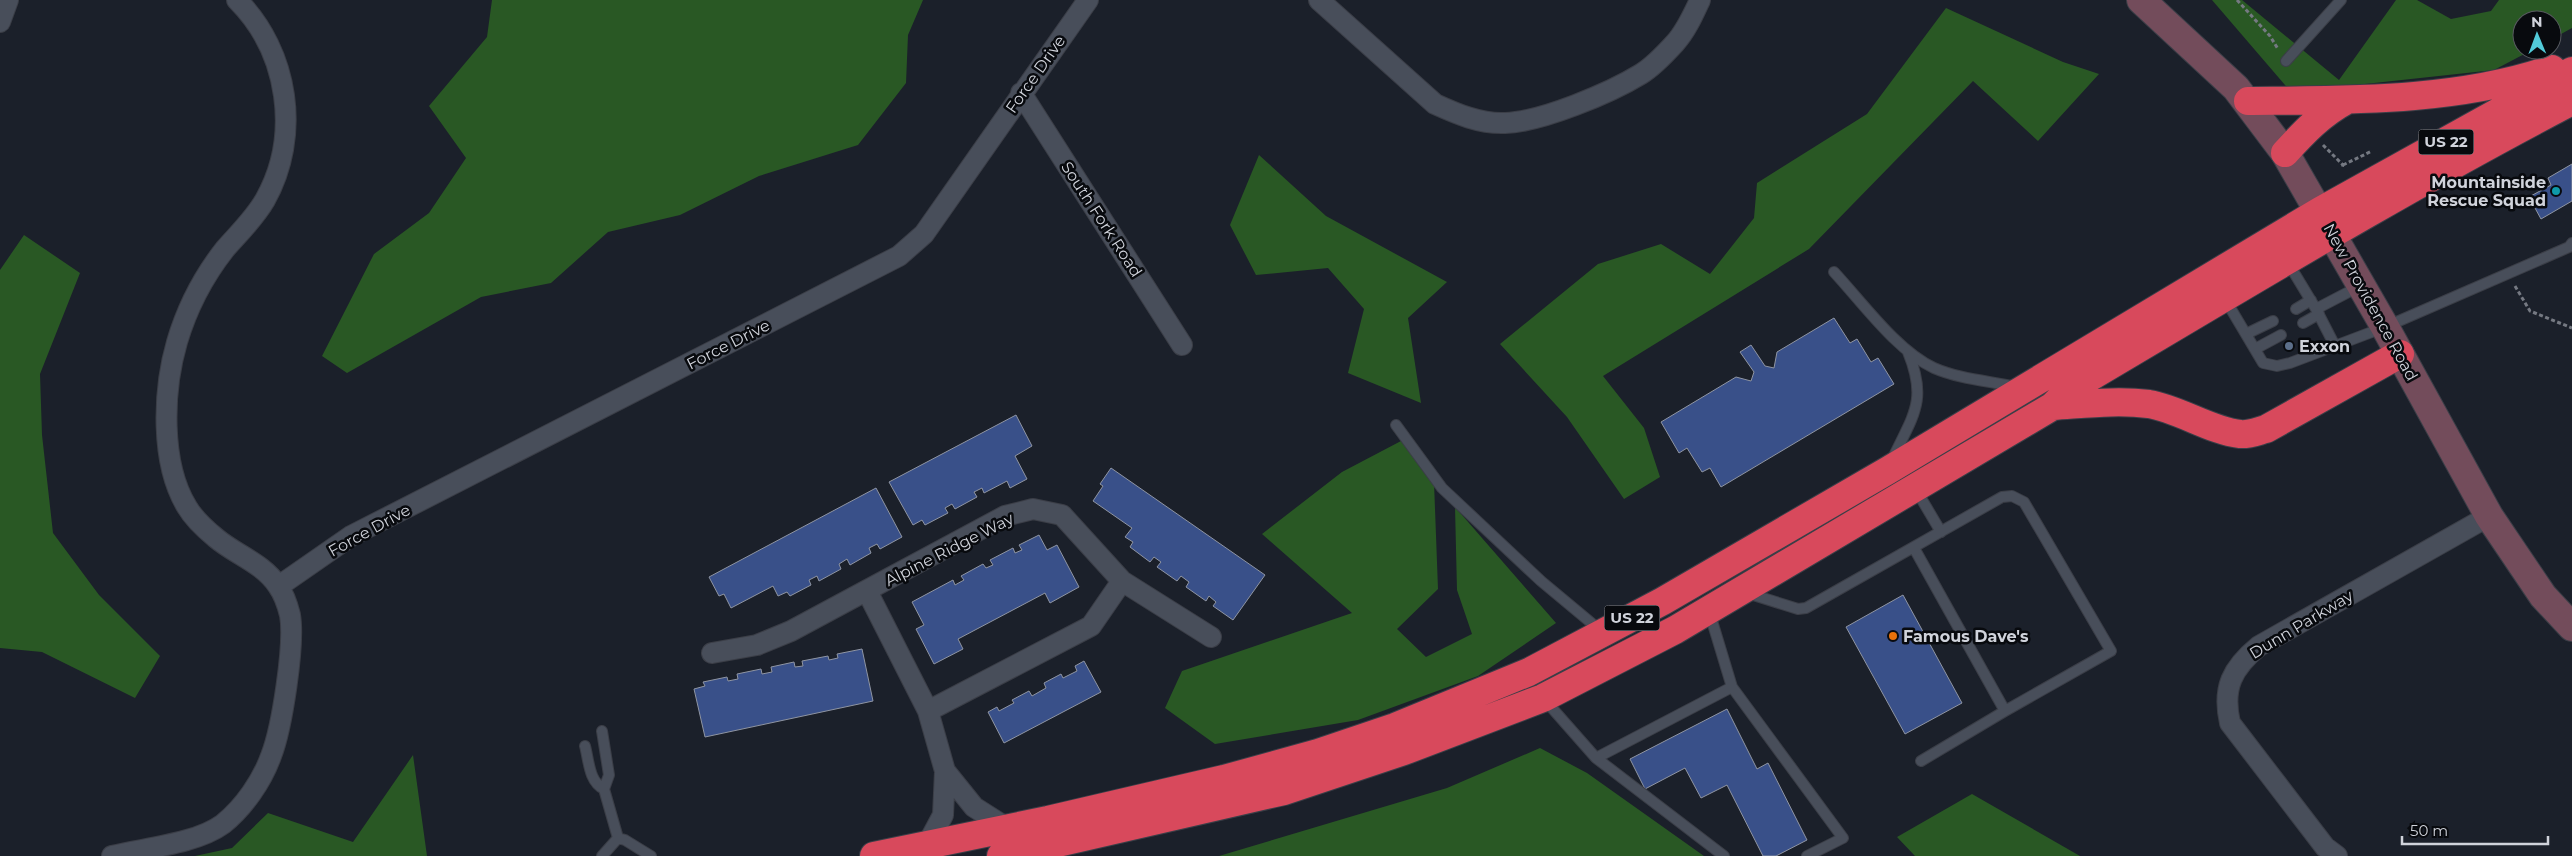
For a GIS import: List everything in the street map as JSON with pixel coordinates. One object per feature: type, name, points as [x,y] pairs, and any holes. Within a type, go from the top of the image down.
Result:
[{"type":"highway","points":[[2248,101],[2347,100],[2463,90],[2516,81],[2572,62]]},
{"type":"highway","name":"US 22","points":[[874,856],[1224,779],[1318,753],[1394,727],[1529,672],[1604,633],[1887,471],[2025,388],[2326,222],[2572,71]]},
{"type":"highway","points":[[2285,153],[2312,123],[2327,111],[2347,100]]},
{"type":"highway","name":"US 22","points":[[1001,856],[1284,791],[1404,751],[1543,698],[1709,611],[2053,406],[2070,389],[2287,261],[2326,222],[2572,101]]},
{"type":"highway","points":[[2053,406],[2110,402],[2150,404],[2179,412],[2227,431],[2240,434],[2253,433],[2266,429],[2400,354]]},
{"type":"street","points":[[0,22],[8,0]]},
{"type":"street","points":[[112,856],[175,844],[220,826],[245,802],[267,765],[276,741],[291,642],[290,614],[279,586],[261,567],[218,540],[201,525],[187,507],[175,476],[169,452],[167,425],[170,370],[185,318],[210,269],[246,227],[266,198],[276,174],[283,148],[285,96],[277,62],[262,30],[238,0]]},
{"type":"street","name":"Force Drive","points":[[279,586],[350,536],[899,256],[924,234],[1088,0]]},
{"type":"street","points":[[1318,0],[1435,104],[1458,115],[1482,121],[1505,123],[1531,119],[1567,108],[1642,74],[1677,42],[1700,0]]},
{"type":"street","name":"New Providence Road","points":[[2141,0],[2248,101],[2285,153],[2326,222],[2489,516],[2544,596],[2572,627]]},
{"type":"street","name":"South Fork Road","points":[[1022,93],[1182,345]]},
{"type":"street","name":"Alpine Ridge Way","points":[[712,653],[758,645],[783,635],[1005,516],[1034,510],[1062,516],[1122,581],[1211,637]]},
{"type":"street","name":"Dunn Parkway","points":[[2337,856],[2325,847],[2230,723],[2227,710],[2228,689],[2232,676],[2243,659],[2259,646],[2489,516]]},
{"type":"street","points":[[928,711],[1091,626],[1122,581]]},
{"type":"street","name":"Alpine Ridge Way","points":[[867,591],[928,711],[944,771],[943,814],[927,845]]},
{"type":"street","name":"Alpine Ridge Way","points":[[944,771],[974,806],[1007,828]]},
{"type":"lane","points":[[2286,61],[2341,0]]},
{"type":"lane","points":[[2224,298],[2263,362],[2277,366],[2290,363],[2385,327],[2571,246]]},
{"type":"lane","points":[[2287,261],[2335,346]]},
{"type":"lane","points":[[1834,272],[1907,351],[1945,372],[2025,388]]},
{"type":"lane","points":[[2296,309],[2315,308],[2361,285]]},
{"type":"lane","points":[[2303,323],[2315,308]]},
{"type":"lane","points":[[2246,334],[2274,321]]},
{"type":"lane","points":[[2255,349],[2281,335]]},
{"type":"lane","points":[[1887,471],[1912,418],[1918,396],[1917,375],[1907,351]]},
{"type":"lane","points":[[1396,425],[1442,488],[1541,582],[1604,633]]},
{"type":"lane","points":[[1914,488],[1941,532]]},
{"type":"lane","points":[[1741,591],[1798,609],[1806,608],[2002,497],[2012,496],[2020,499],[2027,505],[2111,652],[2005,710],[1921,761]]},
{"type":"lane","points":[[1914,548],[2005,710]]},
{"type":"lane","points":[[1709,611],[1732,687],[1843,838],[1807,856]]},
{"type":"lane","points":[[1596,758],[1732,687]]},
{"type":"lane","points":[[1543,698],[1596,758],[1724,856]]},
{"type":"lane","points":[[602,732],[609,774],[604,789],[618,838]]},
{"type":"lane","points":[[585,746],[593,779],[598,786],[604,789]]},
{"type":"lane","points":[[602,856],[618,838]]},
{"type":"lane","points":[[618,838],[650,856]]},
{"type":"path","points":[[2237,0],[2270,36],[2286,61]]},
{"type":"path","points":[[2319,142],[2342,166],[2372,151]]},
{"type":"path","points":[[2508,274],[2530,311],[2572,328]]},
{"type":"green space","points":[[492,0],[923,0],[908,35],[906,83],[858,145],[759,176],[680,215],[608,232],[551,283],[481,297],[347,373],[322,356],[374,254],[429,213],[466,158],[429,106],[487,37]]},
{"type":"green space","points":[[2212,0],[2242,0],[2339,80],[2396,0],[2417,0],[2451,19],[2491,11],[2499,0],[2572,0],[2572,28],[2562,34],[2562,10],[2512,10],[2513,60],[2494,70],[2291,92]]},
{"type":"green space","points":[[1946,8],[2063,62],[2099,74],[2038,141],[1973,81],[1809,249],[1603,376],[1644,428],[1660,477],[1624,499],[1567,417],[1500,344],[1598,264],[1661,244],[1710,274],[1754,218],[1757,183],[1867,114]]},
{"type":"green space","points":[[1259,155],[1326,216],[1447,282],[1408,318],[1421,403],[1348,373],[1364,309],[1328,268],[1256,275],[1230,225]]},
{"type":"green space","points":[[24,235],[80,273],[40,374],[42,435],[53,533],[99,595],[160,656],[135,698],[42,652],[0,648],[0,270]]},
{"type":"green space","points":[[1401,441],[1434,482],[1438,589],[1397,629],[1426,657],[1472,634],[1457,590],[1455,507],[1556,623],[1478,676],[1358,720],[1215,744],[1165,708],[1182,671],[1352,613],[1262,534],[1342,472]]},
{"type":"green space","points":[[1540,748],[1587,773],[1704,856],[1219,856],[1447,788]]},
{"type":"green space","points":[[413,755],[427,856],[195,856],[232,848],[268,813],[353,842]]},
{"type":"green space","points":[[1972,794],[2080,856],[1915,856],[1897,837]]},
{"type":"building","name":"Mountainside Rescue Squad","points":[[2572,164],[2572,201],[2541,219],[2529,197],[2551,185],[2548,178]]},
{"type":"building","points":[[1834,318],[1850,343],[1857,339],[1871,362],[1878,358],[1894,384],[1721,487],[1710,468],[1702,472],[1687,448],[1679,453],[1661,422],[1736,377],[1751,381],[1754,372],[1740,352],[1751,345],[1765,366],[1774,368],[1777,352]]},
{"type":"building","points":[[1016,415],[1032,446],[1015,456],[1027,479],[1010,488],[1007,481],[984,493],[982,488],[974,492],[977,497],[955,509],[952,504],[945,508],[948,513],[925,525],[922,520],[913,525],[889,482]]},
{"type":"building","points":[[1111,468],[1265,575],[1233,620],[1213,606],[1216,602],[1209,596],[1206,601],[1186,587],[1189,582],[1181,576],[1177,581],[1157,567],[1161,562],[1154,557],[1150,562],[1130,547],[1133,542],[1125,537],[1132,528],[1093,501],[1103,486],[1100,484]]},
{"type":"building","points":[[876,488],[902,537],[880,549],[877,544],[869,548],[871,553],[850,565],[847,559],[839,564],[841,569],[819,581],[817,576],[809,580],[811,585],[790,596],[787,592],[778,596],[773,586],[731,608],[724,594],[719,596],[709,577]]},
{"type":"building","points":[[1039,535],[1047,550],[1057,545],[1079,587],[1050,603],[1045,593],[958,639],[963,649],[934,664],[916,629],[924,625],[912,602],[953,580],[955,585],[964,580],[961,576],[983,564],[986,568],[993,565],[990,560],[1013,548],[1015,553],[1022,550],[1019,545]]},
{"type":"building","points":[[1903,595],[1962,703],[1905,734],[1846,627]]},
{"type":"building","points":[[862,649],[873,701],[705,737],[694,689],[705,686],[703,682],[727,677],[728,681],[738,679],[737,674],[761,669],[762,674],[772,672],[771,667],[794,662],[795,667],[803,666],[802,661],[828,656],[829,660],[838,658],[837,654]]},
{"type":"building","points":[[1084,661],[1101,692],[1004,743],[988,712],[997,707],[999,711],[1014,703],[1012,700],[1029,691],[1032,696],[1046,688],[1044,683],[1061,674],[1063,678],[1077,671],[1075,666]]},
{"type":"building","points":[[1727,709],[1757,769],[1768,763],[1807,840],[1776,856],[1763,856],[1727,785],[1701,798],[1685,768],[1645,789],[1630,759]]},
{"type":"place","name":"Mountainside Rescue Squad","points":[[2556,191]]},
{"type":"place","name":"Exxon","points":[[2289,346]]},
{"type":"place","name":"Famous Dave's","points":[[1893,636]]}]
